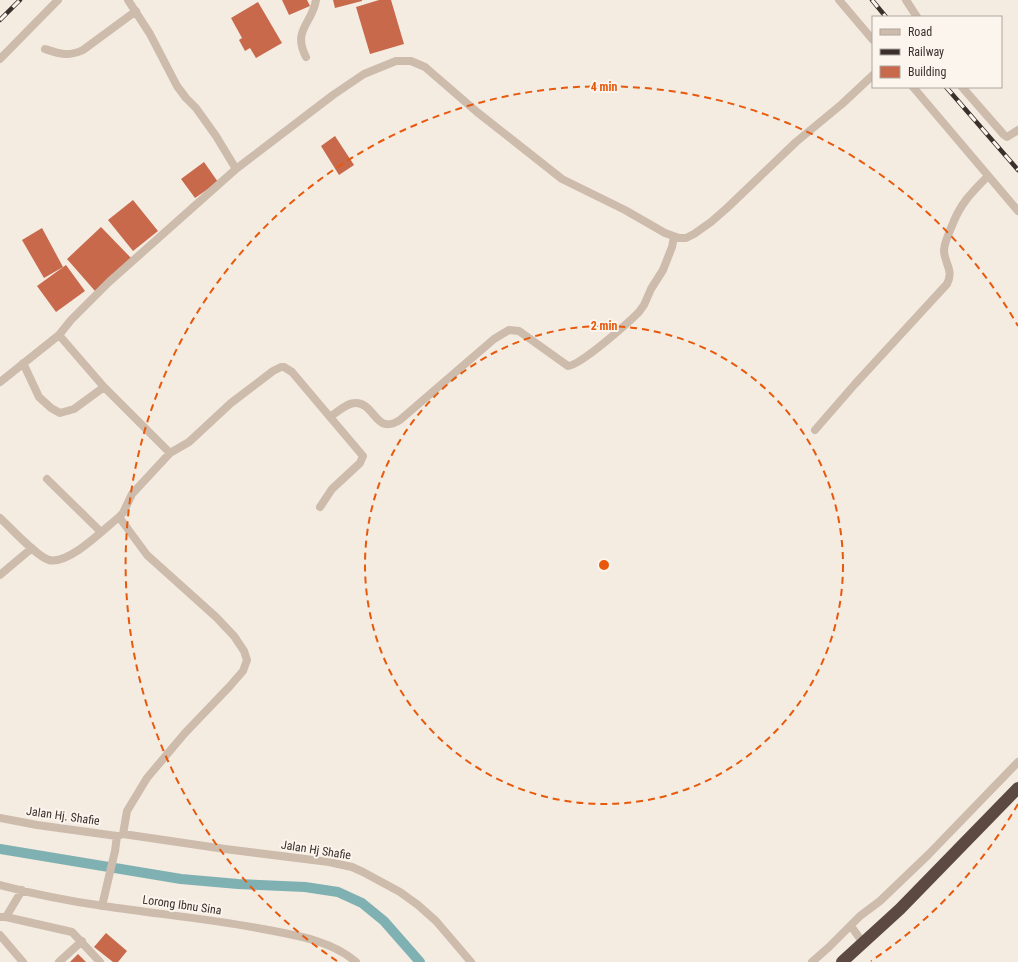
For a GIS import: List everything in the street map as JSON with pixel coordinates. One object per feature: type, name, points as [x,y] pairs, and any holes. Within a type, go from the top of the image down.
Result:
[{"type":"highway","points":[[842,962],[900,909],[1018,788]]},
{"type":"street","points":[[0,59],[58,0]]},
{"type":"street","points":[[128,0],[150,34],[177,86],[196,108],[216,136],[236,169]]},
{"type":"street","points":[[306,57],[300,40],[305,24],[316,0]]},
{"type":"street","points":[[839,0],[872,39]]},
{"type":"street","points":[[906,0],[916,16]]},
{"type":"street","points":[[45,49],[62,54],[74,54],[83,50],[136,11]]},
{"type":"street","points":[[0,382],[59,335],[71,320],[109,282],[236,169],[333,95],[364,74],[396,61],[411,61],[425,67],[477,112],[562,179],[625,210],[674,237],[686,238],[711,222],[796,142],[842,104],[872,76]]},
{"type":"street","points":[[914,88],[1018,211]]},
{"type":"street","points":[[963,88],[1004,135],[1007,136],[1017,132]]},
{"type":"street","points":[[815,430],[947,284],[950,274],[944,251],[947,235],[958,209],[966,198],[988,176]]},
{"type":"street","points":[[330,417],[349,405],[360,403],[385,425],[393,424],[428,397],[494,339],[509,330],[514,329],[524,334],[568,366],[577,363],[639,312],[663,270],[672,247],[674,237]]},
{"type":"street","points":[[59,335],[104,387],[170,453]]},
{"type":"street","points":[[24,363],[39,397],[60,413],[74,409],[104,387]]},
{"type":"street","points":[[0,518],[32,548],[49,560],[63,559],[83,546],[119,517],[123,513],[132,494],[170,453],[189,442],[231,403],[273,371],[281,367],[284,367],[292,372],[363,456],[360,463],[332,490],[320,507]]},
{"type":"street","points":[[47,479],[101,532]]},
{"type":"street","points":[[102,906],[115,851],[127,811],[147,778],[185,733],[243,671],[247,660],[244,651],[234,636],[216,617],[147,555],[119,517]]},
{"type":"street","points":[[0,575],[32,548]]},
{"type":"street","points":[[812,962],[860,916],[880,901],[928,855],[1018,762]]},
{"type":"street","name":"Jalan Hj. Shafie","points":[[0,818],[37,825],[120,835]]},
{"type":"street","name":"Jalan Hj Shafie","points":[[120,835],[329,862],[352,867],[396,889],[414,901],[436,921],[471,962]]},
{"type":"street","name":"Lorong Ibnu Sina","points":[[0,885],[65,900],[233,923],[292,935],[328,945],[346,954],[356,962]]},
{"type":"street","points":[[22,890],[3,917],[68,930],[72,932],[100,962]]},
{"type":"street","points":[[851,926],[863,943]]},
{"type":"street","points":[[0,935],[23,962]]},
{"type":"street","points":[[59,962],[82,942]]},
{"type":"building","points":[[282,0],[307,0],[310,6],[289,15]]},
{"type":"building","points":[[333,0],[362,0],[362,1],[335,8]]},
{"type":"building","points":[[379,0],[391,0],[404,44],[370,54],[356,7]]},
{"type":"building","points":[[258,2],[282,43],[256,58],[250,48],[245,51],[239,40],[242,38],[231,18]]},
{"type":"building","points":[[335,136],[354,165],[339,175],[321,146]]},
{"type":"building","points":[[204,162],[218,182],[195,198],[181,179]]},
{"type":"building","points":[[133,200],[158,231],[133,251],[108,220]]},
{"type":"building","points":[[101,227],[132,259],[95,291],[67,259]]},
{"type":"building","points":[[42,228],[63,267],[44,278],[22,240]]},
{"type":"building","points":[[66,265],[85,291],[56,312],[37,286]]},
{"type":"building","points":[[106,933],[127,951],[118,962],[113,962],[94,947]]},
{"type":"building","points":[[78,954],[86,962],[70,962]]},
{"type":"waterway","points":[[0,849],[181,879],[238,884],[305,887],[338,892],[362,903],[384,921],[420,962]]},
{"type":"railway","points":[[0,20],[20,0]]},
{"type":"railway","points":[[872,0],[885,16]]},
{"type":"railway","points":[[947,88],[1018,170]]}]
